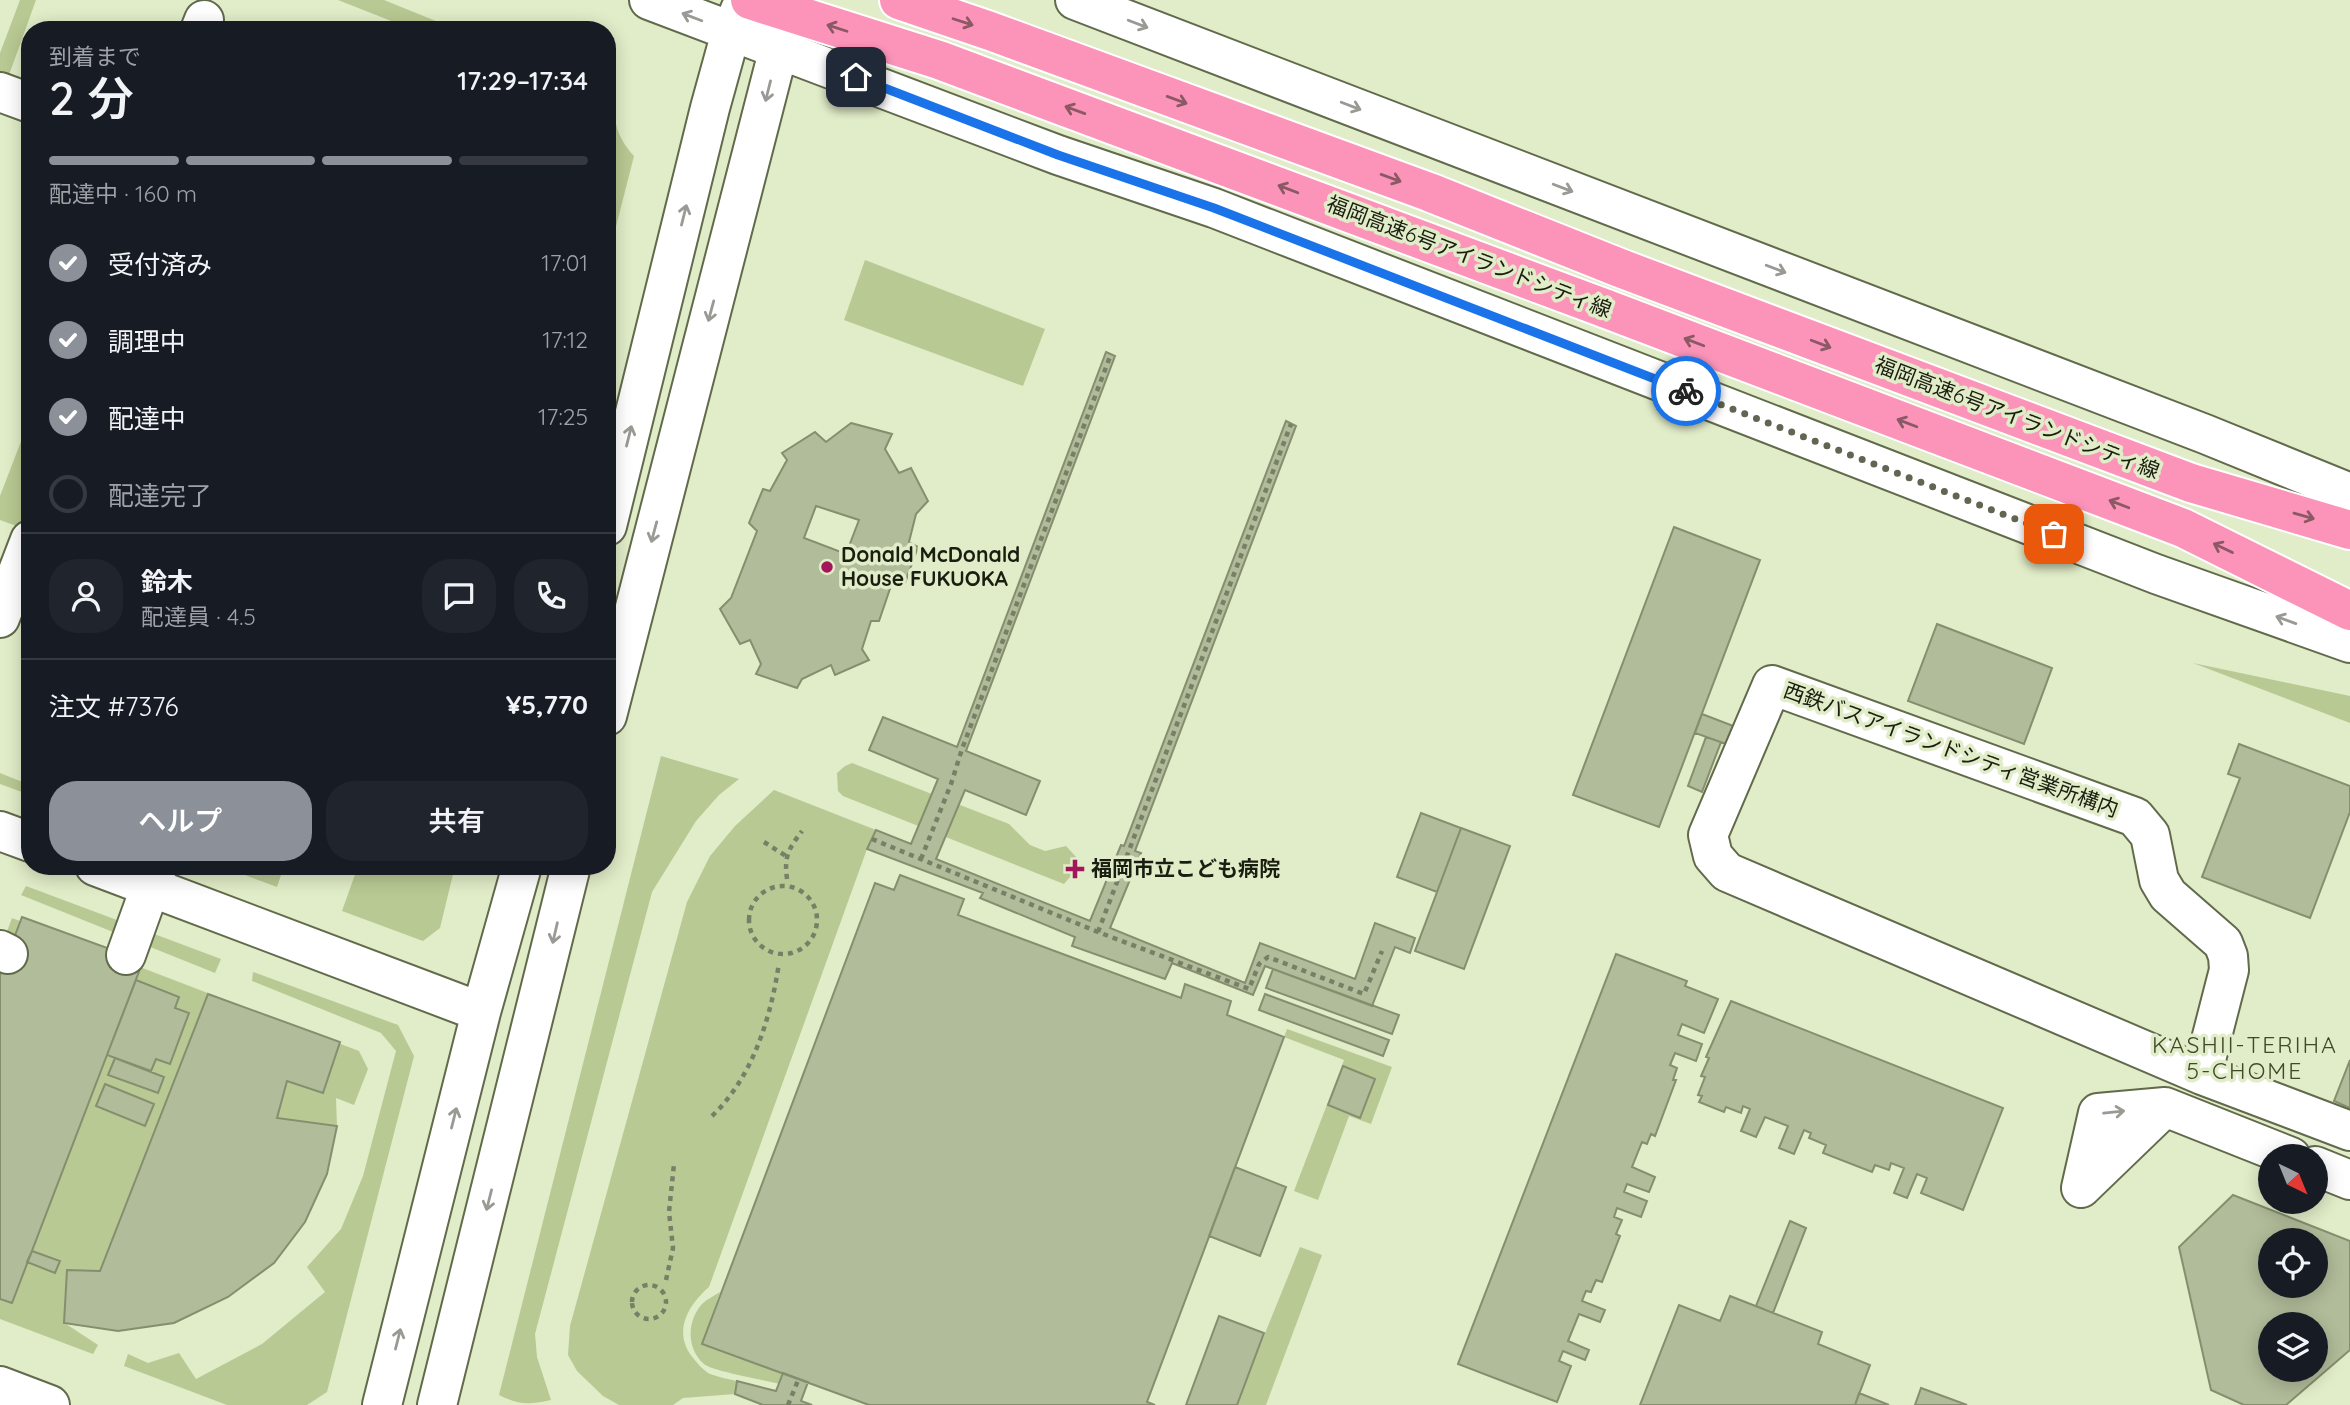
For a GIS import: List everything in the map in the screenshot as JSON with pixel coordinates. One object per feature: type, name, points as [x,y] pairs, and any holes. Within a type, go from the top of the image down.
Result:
[{"type":"highway","name":"福岡高速6号アイランドシティ線","points":[[899,0],[1429,192],[1620,268],[2191,483],[2350,530]]},
{"type":"highway","name":"福岡高速6号アイランドシティ線","points":[[742,11],[951,65],[1604,308],[2183,528],[2350,611]]},
{"type":"street","points":[[649,0],[742,11],[779,48],[1058,155],[1214,208],[2156,573],[2350,643]]},
{"type":"street","points":[[616,681],[779,48],[784,0]]},
{"type":"street","points":[[1075,0],[2205,434],[2350,493]]},
{"type":"street","points":[[616,492],[742,11]]},
{"type":"street","points":[[0,92],[21,100]]},
{"type":"street","points":[[0,618],[17,552]]},
{"type":"street","name":"西鉄バスアイランドシティ営業所構内","points":[[2202,1075],[2229,970],[2228,956],[2223,943],[2168,895],[2160,880],[2150,835],[2135,817],[1772,685],[1708,835],[1713,856],[1727,872],[2202,1075],[2350,1131]]},
{"type":"street","points":[[0,831],[21,839]]},
{"type":"street","points":[[119,875],[481,1012]]},
{"type":"street","points":[[126,955],[155,875]]},
{"type":"street","points":[[382,1405],[481,1012],[519,875]]},
{"type":"street","points":[[437,1405],[569,875]]},
{"type":"street","points":[[2165,1107],[2258,1144]]},
{"type":"street","points":[[2328,1171],[2350,1180]]},
{"type":"street","points":[[0,1386],[50,1405]]},
{"type":"path","points":[[921,859],[1111,354]]},
{"type":"path","points":[[1098,932],[1291,424]]},
{"type":"path","points":[[787,879],[786,856],[802,831]]},
{"type":"path","points":[[872,839],[1098,932],[1249,989],[1259,964],[1268,957],[1364,994],[1382,951]]},
{"type":"path","points":[[764,842],[786,856]]},
{"type":"path","points":[[785,887],[796,889],[806,896],[816,917],[815,930],[801,949],[784,954],[771,952],[757,943],[749,926],[749,914],[762,893],[772,888],[785,887]]},
{"type":"path","points":[[712,1116],[730,1097],[753,1058],[760,1041],[779,963]]},
{"type":"path","points":[[666,1280],[673,1248],[669,1212],[674,1164]]},
{"type":"path","points":[[653,1285],[663,1292],[666,1303],[661,1314],[650,1319],[639,1316],[632,1306],[633,1295],[641,1287],[653,1285]]},
{"type":"path","points":[[788,1405],[799,1378]]},
{"type":"green space","points":[[20,0],[36,0],[28,21],[21,21],[21,42],[9,75],[0,71],[0,53]]},
{"type":"green space","points":[[338,0],[384,0],[436,21],[391,21]]},
{"type":"green space","points":[[616,123],[619,134],[634,156],[616,227]]},
{"type":"green space","points":[[865,260],[1045,329],[1023,386],[844,320]]},
{"type":"green space","points":[[21,441],[21,528],[0,520],[0,496]]},
{"type":"green space","points":[[2193,663],[2350,696],[2350,723]]},
{"type":"green space","points":[[661,756],[739,779],[719,795],[696,821],[652,892],[535,1334],[537,1357],[551,1400],[530,1403],[513,1401],[499,1395]]},
{"type":"green space","points":[[852,763],[1009,824],[1030,845],[1045,851],[1066,846],[1076,857],[1076,870],[1064,884],[843,796],[838,791],[837,773]]},
{"type":"green space","points":[[0,773],[21,781],[21,792],[0,784]]},
{"type":"green space","points":[[774,790],[876,830],[709,1287],[694,1303],[685,1321],[683,1330],[687,1350],[708,1373],[737,1381],[735,1394],[683,1398],[673,1405],[619,1405],[603,1396],[577,1371],[568,1355],[570,1326],[687,902],[710,856],[735,826]]},
{"type":"green space","points":[[245,875],[281,875],[277,887]]},
{"type":"green space","points":[[355,875],[453,875],[440,928],[423,941],[342,911]]},
{"type":"green space","points":[[26,886],[221,959],[215,973],[21,895]]},
{"type":"green space","points":[[12,918],[359,1051],[368,1069],[354,1105],[336,1098],[337,1126],[327,1174],[174,1323],[118,1331],[66,1324],[98,1345],[93,1354],[0,1319],[0,950]]},
{"type":"green space","points":[[253,972],[398,1025],[414,1056],[327,1392],[307,1405],[227,1405],[124,1366],[128,1354],[148,1363],[179,1353],[196,1379],[262,1344],[325,1292],[307,1267],[341,1229],[363,1176],[396,1051],[381,1033],[252,981]]},
{"type":"green space","points":[[1287,1029],[1392,1067],[1371,1124],[1349,1116],[1318,1200],[1294,1191],[1344,1060],[1284,1037]]},
{"type":"green space","points":[[1300,1247],[1322,1255],[1266,1405],[1236,1405]]},
{"type":"green space","points":[[720,1292],[702,1344],[783,1373],[779,1384],[717,1370],[698,1358],[691,1334],[693,1318],[702,1304]]},
{"type":"building","points":[[1106,352],[1115,356],[966,751],[1040,781],[1026,815],[965,790],[936,859],[1090,921],[1121,845],[1124,846],[1286,421],[1296,426],[1135,851],[1141,853],[1110,928],[1245,983],[1260,943],[1355,979],[1375,923],[1415,938],[1410,953],[1395,947],[1372,1006],[1265,966],[1253,995],[1172,963],[1165,979],[1072,946],[1075,937],[980,898],[983,893],[867,849],[876,830],[911,844],[938,779],[869,750],[883,717],[957,747]]},
{"type":"building","name":"Donald McDonald House FUKUOKA","points":[[851,423],[892,434],[885,449],[899,473],[911,468],[928,501],[916,514],[909,542],[918,547],[905,583],[893,580],[879,621],[871,621],[862,649],[869,660],[835,675],[831,665],[802,679],[797,688],[756,674],[761,664],[750,640],[740,644],[720,609],[731,598],[757,531],[749,523],[763,489],[770,491],[787,460],[782,453],[815,432],[826,442]],"holes":[[[816,506],[859,520],[846,554],[804,538]]]},
{"type":"building","points":[[1674,527],[1760,560],[1659,827],[1573,795]]},
{"type":"building","points":[[1937,624],[2052,668],[2024,744],[1908,701]]},
{"type":"building","points":[[1702,714],[1736,727],[1729,745],[1695,733]]},
{"type":"building","points":[[1706,737],[1721,742],[1702,792],[1688,786]]},
{"type":"building","points":[[2239,744],[2350,786],[2350,812],[2310,918],[2202,877],[2240,778],[2228,774]]},
{"type":"building","points":[[1421,813],[1461,828],[1437,892],[1397,877]]},
{"type":"building","points":[[1461,828],[1510,846],[1464,969],[1415,951]]},
{"type":"building","points":[[900,875],[964,899],[958,915],[1181,998],[1185,984],[1231,1001],[1227,1015],[1284,1037],[1147,1402],[1155,1405],[869,1405],[702,1344],[875,883],[894,890]]},
{"type":"building","points":[[22,917],[143,961],[12,1303],[0,1299],[0,975]]},
{"type":"building","points":[[1616,954],[1687,981],[1685,986],[1718,999],[1704,1033],[1682,1024],[1678,1035],[1702,1044],[1696,1061],[1675,1053],[1670,1065],[1677,1068],[1673,1080],[1676,1080],[1655,1136],[1651,1134],[1647,1144],[1642,1142],[1632,1167],[1655,1177],[1649,1192],[1627,1184],[1624,1192],[1647,1201],[1641,1217],[1617,1208],[1614,1217],[1622,1220],[1616,1234],[1620,1236],[1602,1282],[1596,1280],[1591,1292],[1586,1291],[1582,1301],[1605,1310],[1600,1322],[1579,1314],[1568,1341],[1589,1350],[1585,1360],[1563,1351],[1559,1361],[1571,1366],[1557,1402],[1458,1364]]},
{"type":"building","points":[[1273,969],[1399,1015],[1392,1034],[1266,988]]},
{"type":"building","points":[[136,980],[179,997],[175,1008],[189,1013],[170,1064],[156,1059],[151,1071],[107,1055]]},
{"type":"building","points":[[208,994],[340,1042],[323,1093],[287,1081],[277,1118],[337,1126],[327,1174],[305,1222],[274,1263],[228,1297],[174,1323],[118,1331],[64,1323],[67,1270],[100,1271]]},
{"type":"building","points":[[1265,994],[1389,1040],[1383,1056],[1259,1010]]},
{"type":"building","points":[[1731,1001],[2003,1108],[1963,1210],[1921,1193],[1927,1178],[1917,1174],[1907,1198],[1894,1193],[1904,1168],[1891,1163],[1889,1170],[1875,1165],[1872,1172],[1823,1153],[1826,1145],[1809,1138],[1811,1133],[1804,1130],[1794,1154],[1779,1148],[1788,1126],[1765,1117],[1756,1137],[1741,1131],[1750,1109],[1743,1106],[1741,1113],[1726,1107],[1724,1112],[1699,1102],[1702,1096],[1698,1095],[1705,1077],[1701,1076],[1709,1058],[1706,1057]]},
{"type":"building","points":[[115,1058],[164,1077],[158,1093],[108,1075]]},
{"type":"building","points":[[2350,1060],[2350,1108],[2334,1101]]},
{"type":"building","points":[[1343,1066],[1375,1079],[1360,1118],[1328,1105]]},
{"type":"building","points":[[105,1084],[154,1104],[145,1126],[96,1106]]},
{"type":"building","points":[[1235,1167],[1286,1187],[1260,1256],[1209,1236]]},
{"type":"building","points":[[2233,1195],[2258,1205],[2258,1214],[2281,1214],[2317,1228],[2258,1228],[2258,1298],[2328,1298],[2328,1232],[2350,1241],[2350,1350],[2328,1369],[2328,1312],[2258,1312],[2258,1382],[2313,1382],[2286,1405],[2244,1405],[2211,1390],[2179,1247]]},
{"type":"building","points":[[1790,1221],[1806,1228],[1773,1313],[1756,1306]]},
{"type":"building","points":[[32,1251],[60,1261],[55,1273],[27,1262]]},
{"type":"building","points":[[1730,1296],[1822,1332],[1818,1344],[1870,1365],[1855,1405],[1640,1405],[1679,1305],[1720,1321]]},
{"type":"building","points":[[1219,1316],[1264,1333],[1237,1405],[1186,1405]]},
{"type":"building","points":[[783,1373],[808,1382],[801,1401],[812,1405],[763,1405],[735,1394],[737,1381],[776,1391]]},
{"type":"building","points":[[1921,1388],[1967,1405],[1915,1405]]},
{"type":"building","points":[[1859,1393],[1889,1405],[1855,1405]]},
{"type":"way so far","points":[[1686,391],[2054,534]]},
{"type":"place","name":"Donald McDonald House FUKUOKA","points":[[827,567]]},
{"type":"place","name":"福岡市立こども病院","points":[[1075,869]]},
{"type":"district","name":"KASHII-TERIHA 5-CHOME","points":[[2245,1058]]},
{"type":"route","points":[[856,77],[1058,155],[1214,208],[1686,391]]}]
